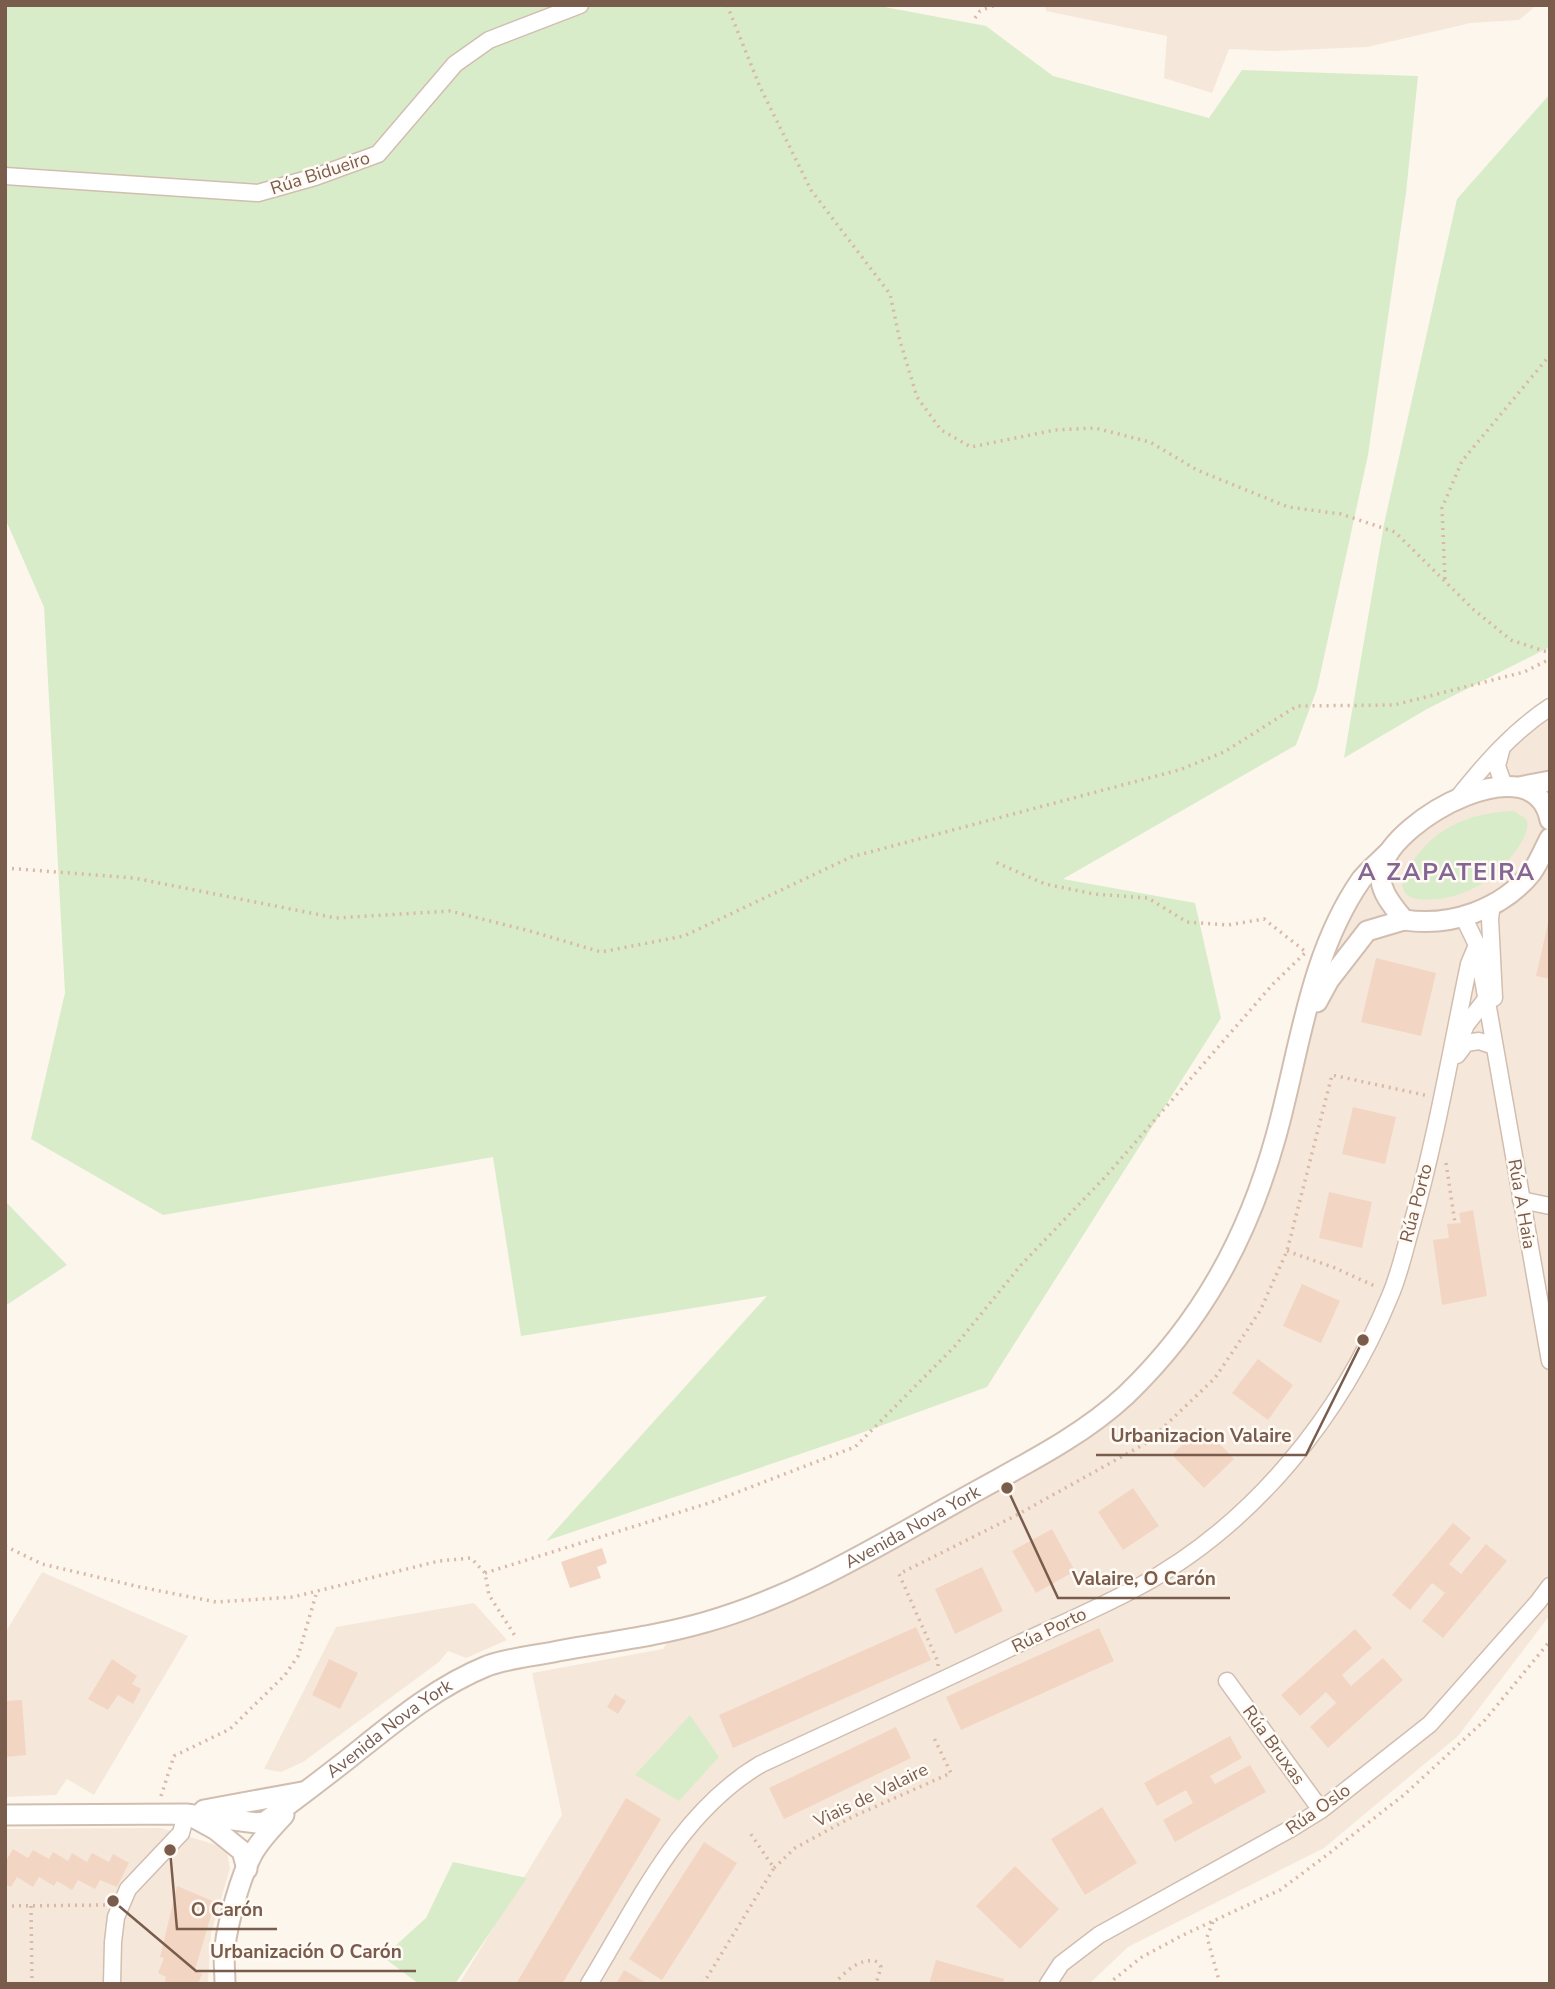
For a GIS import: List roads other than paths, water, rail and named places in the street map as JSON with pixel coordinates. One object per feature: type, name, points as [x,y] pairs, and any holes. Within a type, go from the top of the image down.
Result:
[{"type":"street","name":"Rúa Bidueiro","points":[[5,176],[258,193],[315,177],[378,154],[455,64],[489,40],[580,5]]},
{"type":"street","points":[[1456,800],[1503,745],[1533,718],[1550,707]]},
{"type":"street","points":[[1503,745],[1497,766],[1511,787],[1531,791],[1541,802],[1550,820]]},
{"type":"street","points":[[1511,787],[1550,781]]},
{"type":"street","name":"Avenida Nova York","points":[[186,1814],[310,1790],[423,1701],[460,1679],[491,1665],[676,1630],[760,1605],[857,1558],[1083,1429],[1122,1398],[1159,1361],[1225,1269],[1248,1220],[1275,1139],[1318,966],[1334,928],[1363,877],[1412,826],[1456,800],[1483,790],[1511,787]]},
{"type":"street","name":"Avenida Nova York","points":[[1304,1027],[1329,980],[1367,931],[1404,920],[1423,923],[1464,918],[1492,904],[1513,890],[1532,871],[1550,838]]},
{"type":"street","points":[[1389,852],[1381,869],[1383,889],[1390,904],[1404,920]]},
{"type":"street","name":"Rúa A Haia","points":[[1492,904],[1490,919],[1494,1046]]},
{"type":"street","name":"Rúa A Haia","points":[[1464,918],[1477,945],[1550,1361]]},
{"type":"street","name":"Rúa Porto","points":[[589,1984],[679,1836],[706,1805],[741,1775],[1139,1586],[1197,1550],[1233,1521],[1292,1460],[1317,1429],[1358,1363],[1391,1293],[1422,1187],[1469,964],[1477,945]]},
{"type":"street","name":"Rúa A Haia","points":[[1486,1001],[1494,984]]},
{"type":"street","name":"Rúa Porto","points":[[1447,1069],[1466,1025],[1486,1001]]},
{"type":"street","name":"Rúa Porto","points":[[1447,1069],[1466,1043],[1479,1041],[1494,1046]]},
{"type":"street","points":[[1521,1200],[1550,1206]]},
{"type":"street","name":"Rúa Oslo","points":[[1048,1984],[1060,1964],[1100,1935],[1321,1810],[1430,1724],[1550,1586]]},
{"type":"street","name":"Rúa Bruxas","points":[[1227,1681],[1321,1810]]},
{"type":"street","points":[[225,1984],[225,1947],[234,1908],[253,1853],[267,1826],[310,1790]]},
{"type":"street","points":[[238,1804],[259,1813],[267,1826]]},
{"type":"street","points":[[112,1984],[113,1942],[128,1889],[181,1833],[186,1814],[216,1830],[242,1851],[247,1869]]},
{"type":"street","name":"Avenida Nova York","points":[[5,1815],[186,1814],[267,1826]]},
{"type":"place","name":"Urbanizacion Valaire","points":[[1363,1340]]},
{"type":"place","name":"Valaire, O Carón","points":[[1007,1488]]},
{"type":"place","name":"O Carón","points":[[170,1850]]},
{"type":"place","name":"Urbanización O Carón","points":[[113,1901]]},
{"type":"district","name":"A ZAPATEIRA","points":[[1447,872]]}]
